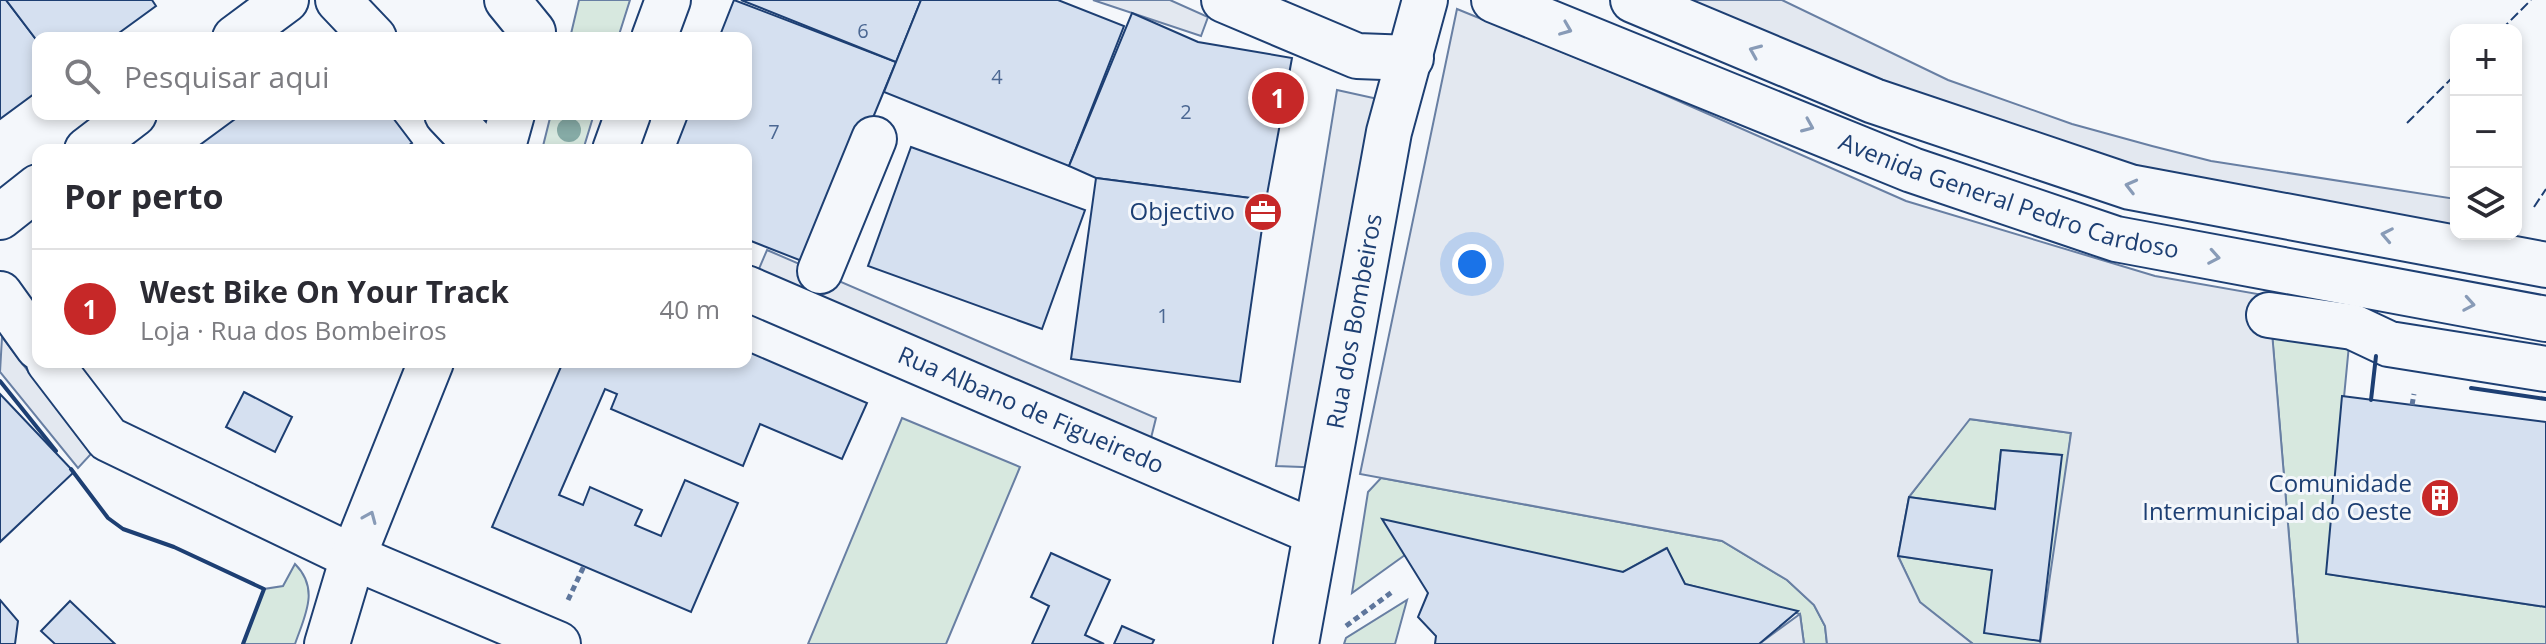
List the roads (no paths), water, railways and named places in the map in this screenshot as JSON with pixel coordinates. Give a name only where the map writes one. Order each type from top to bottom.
[{"type":"street","points":[[243,32],[286,0]]},
{"type":"street","points":[[338,0],[368,32]]},
{"type":"street","points":[[656,32],[668,0]]},
{"type":"street","points":[[1224,0],[1357,56],[1411,58]]},
{"type":"street","name":"Rua dos Bombeiros","points":[[1296,644],[1389,132],[1425,0]]},
{"type":"street","name":"Avenida General Pedro Cardoso","points":[[1494,0],[1912,170],[2116,239],[2546,319]]},
{"type":"street","name":"Avenida General Pedro Cardoso","points":[[1633,0],[1874,101],[2130,187],[2546,265]]},
{"type":"street","points":[[95,144],[126,120]]},
{"type":"street","points":[[453,120],[475,144]]},
{"type":"street","points":[[504,144],[510,120]]},
{"type":"street","points":[[617,144],[626,120]]},
{"type":"street","points":[[820,271],[874,139]]},
{"type":"street","points":[[0,217],[32,192]]},
{"type":"street","name":"Rua Albano de Figueiredo","points":[[752,291],[1314,532]]},
{"type":"street","points":[[0,294],[32,339]]},
{"type":"street","points":[[2269,315],[2353,327],[2389,344],[2546,369]]},
{"type":"street","points":[[54,368],[108,439],[353,557],[558,644]]},
{"type":"street","points":[[327,644],[353,557],[429,368]]},
{"type":"place","name":"West Bike On Your Track","points":[[1278,98]]},
{"type":"place","name":"Objectivo","points":[[1263,212]]},
{"type":"place","name":"Comunidade Intermunicipal do Oeste","points":[[2440,498]]}]
